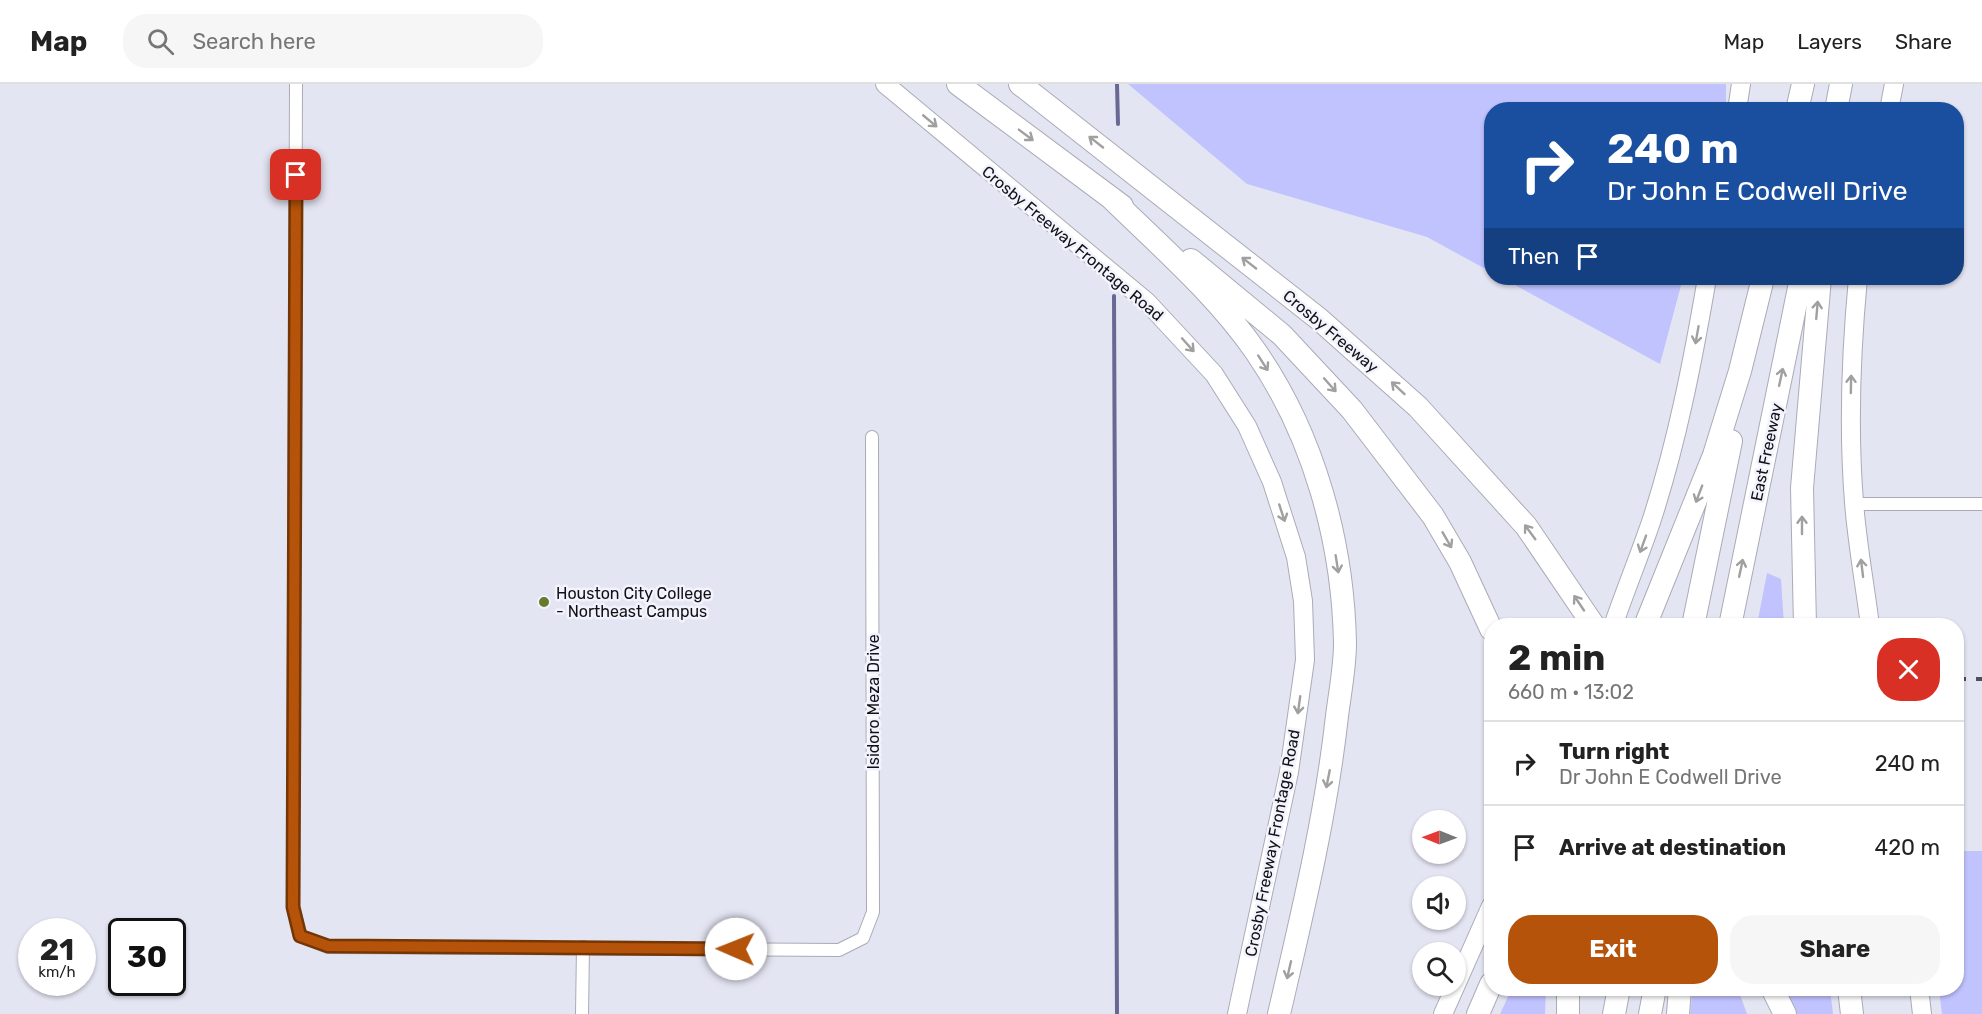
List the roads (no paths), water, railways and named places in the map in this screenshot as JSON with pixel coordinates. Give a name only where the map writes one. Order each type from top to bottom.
[{"type":"highway","name":"Crosby Freeway","points":[[958,84],[1110,197],[1260,316],[1304,356],[1396,464],[1433,516],[1460,562],[1486,618]]},
{"type":"highway","name":"Crosby Freeway","points":[[1020,84],[1363,355],[1418,407],[1495,489],[1564,580],[1589,618]]},
{"type":"highway","points":[[1799,102],[1803,84]]},
{"type":"highway","points":[[1110,197],[1192,277],[1255,351],[1282,393],[1304,441],[1320,486],[1334,540],[1343,602],[1345,646],[1333,754],[1306,894],[1279,1014]]},
{"type":"highway","points":[[1648,618],[1714,455],[1740,371],[1762,285]]},
{"type":"highway","points":[[1695,618],[1763,285]]},
{"type":"highway","name":"East Freeway","points":[[1732,618],[1801,285]]},
{"type":"highway","points":[[1805,618],[1802,488],[1819,285]]},
{"type":"highway","points":[[1479,1012],[1486,996]]},
{"type":"highway","points":[[1568,996],[1568,1014]]},
{"type":"highway","points":[[1614,1014],[1617,996]]},
{"type":"highway","points":[[1650,1014],[1653,996]]},
{"type":"highway","points":[[1678,1014],[1679,996]]},
{"type":"highway","points":[[1850,996],[1852,1014]]},
{"type":"main road","name":"Crosby Freeway Frontage Road","points":[[885,84],[1148,302],[1214,374],[1247,426],[1272,482],[1296,557],[1303,601],[1305,660],[1289,772],[1236,1014]]},
{"type":"main road","points":[[1738,102],[1741,84]]},
{"type":"main road","points":[[1891,102],[1894,84]]},
{"type":"main road","points":[[1616,618],[1651,522],[1667,465],[1694,357],[1706,285]]},
{"type":"main road","points":[[1857,285],[1852,340],[1850,431],[1854,504],[1869,618]]},
{"type":"main road","points":[[1443,1014],[1484,922]]},
{"type":"main road","points":[[1920,996],[1923,1014]]},
{"type":"street","points":[[296,84],[293,907],[300,936],[328,946],[583,947],[582,1014]]},
{"type":"street","name":"Isidoro Meza Drive","points":[[583,947],[839,950],[863,938],[873,912],[872,437]]},
{"type":"street","points":[[1854,504],[1982,504]]},
{"type":"waterway","points":[[1117,84],[1118,124]]},
{"type":"waterway","points":[[1114,296],[1117,1014]]},
{"type":"railway","points":[[1964,679],[1982,679]]},
{"type":"place","name":"Houston City College - Northeast Campus","points":[[544,602]]}]
